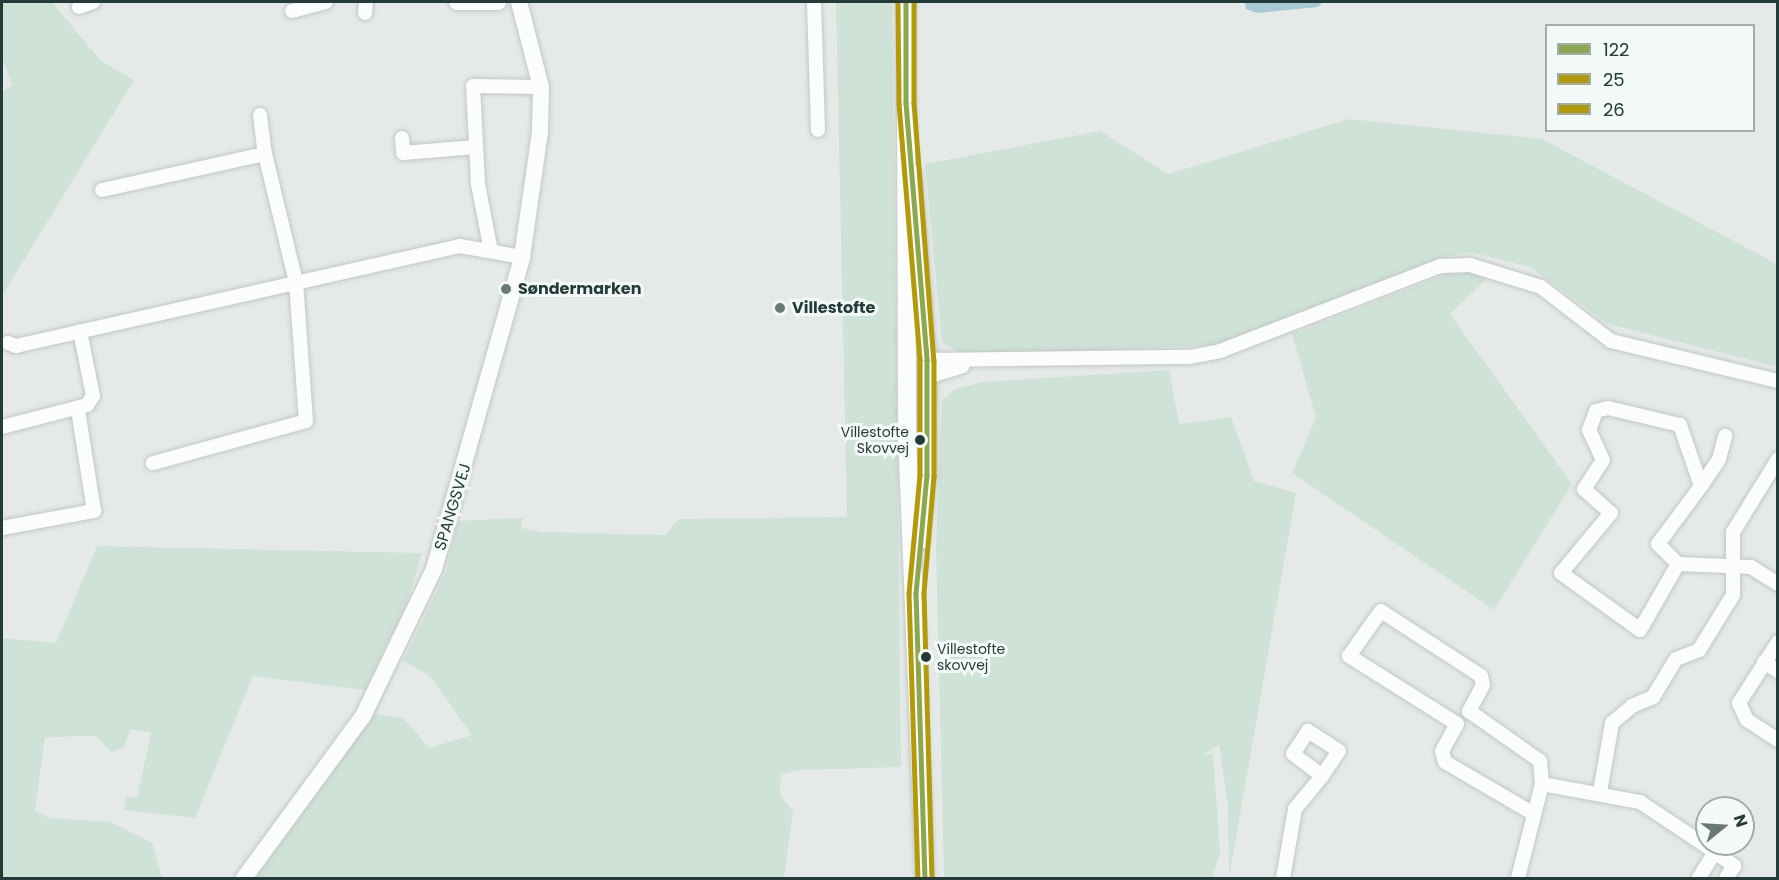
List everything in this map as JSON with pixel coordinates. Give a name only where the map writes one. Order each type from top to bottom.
[{"type":"main road","points":[[906,2],[904,265],[915,309],[917,367]]},
{"type":"main road","points":[[906,103],[917,367],[927,475],[916,593],[925,879]]},
{"type":"street","points":[[79,7],[93,2]]},
{"type":"street","points":[[292,11],[326,2]]},
{"type":"street","points":[[457,2],[498,2]]},
{"type":"street","name":"SPANGSVEJ","points":[[244,879],[363,716],[420,603],[504,336],[522,257],[540,132],[541,87],[519,2]]},
{"type":"street","points":[[814,2],[818,130]]},
{"type":"street","points":[[491,251],[476,147],[473,86],[541,87]]},
{"type":"street","points":[[153,463],[306,421],[296,282],[265,154],[260,115]]},
{"type":"street","points":[[402,138],[403,153],[476,147]]},
{"type":"street","points":[[102,190],[265,154]]},
{"type":"street","points":[[8,343],[16,346],[460,246],[522,257]]},
{"type":"street","points":[[917,367],[976,363],[1190,357],[1220,351],[1440,266],[1470,265],[1541,287],[1611,341],[1778,381]]},
{"type":"street","points":[[2,427],[78,410],[93,396],[80,332]]},
{"type":"street","points":[[1678,564],[1640,630],[1561,573],[1611,513],[1584,489],[1603,460],[1588,420],[1608,408],[1680,425],[1701,486]]},
{"type":"street","points":[[2,528],[94,512],[78,410]]},
{"type":"street","points":[[1725,436],[1719,459],[1658,544],[1678,564],[1751,567],[1778,584]]},
{"type":"street","points":[[1600,792],[1612,723],[1632,705],[1653,697],[1676,659],[1699,650],[1732,595],[1733,532],[1778,459]]},
{"type":"street","points":[[1518,879],[1542,784],[1540,761],[1469,711],[1483,686],[1481,676],[1381,611],[1349,656],[1457,724],[1442,751],[1445,762],[1534,814]]},
{"type":"street","points":[[1778,642],[1739,703],[1747,720],[1778,740]]},
{"type":"street","points":[[1764,662],[1778,671]]},
{"type":"street","points":[[1283,879],[1295,809],[1322,776]]},
{"type":"street","points":[[1542,784],[1600,792],[1640,802],[1695,839]]},
{"type":"street","points":[[1699,879],[1713,856]]},
{"type":"street","points":[[1720,856],[1734,866],[1726,879]]},
{"type":"green space","points":[[2,2],[52,2],[100,60],[134,80],[2,296],[2,92],[12,85],[2,59]]},
{"type":"green space","points":[[784,2],[892,2],[901,767],[798,770],[781,775],[780,795],[793,811],[784,878],[256,878],[373,714],[403,718],[429,748],[472,735],[430,676],[403,661],[446,572],[457,521],[522,518],[522,528],[542,532],[665,535],[679,519],[847,517],[836,3]]},
{"type":"green space","points":[[1349,119],[1542,139],[1777,264],[1777,367],[1608,324],[1530,267],[1470,252],[1439,259],[1219,345],[968,356],[942,343],[925,164],[1100,131],[1168,174]]},
{"type":"green space","points":[[1471,271],[1488,278],[1450,314],[1572,484],[1494,610],[1292,473],[1316,418],[1292,334],[1447,274]]},
{"type":"green space","points":[[1169,370],[1179,424],[1231,417],[1254,481],[1296,493],[1229,878],[1228,804],[1219,745],[1201,756],[1213,753],[1220,852],[1212,878],[944,878],[936,547],[942,400],[955,389],[982,382]]},
{"type":"green space","points":[[97,546],[422,553],[407,603],[365,690],[253,676],[195,818],[124,810],[126,796],[137,798],[151,733],[130,729],[124,748],[111,752],[96,736],[45,737],[35,811],[49,818],[111,822],[152,843],[162,878],[2,878],[2,638],[56,643]]},
{"type":"water","points":[[1245,2],[1323,2],[1318,7],[1257,13],[1246,9]]},
{"type":"transit line","name":"25","points":[[898,2],[899,104],[920,360],[920,475],[909,593],[918,878]]},
{"type":"transit line","name":"122","points":[[906,2],[906,103],[927,360],[927,475],[916,593],[925,878]]},
{"type":"transit line","name":"26","points":[[914,2],[914,103],[934,360],[934,476],[924,593],[932,878]]},
{"type":"place","name":"Søndermarken","points":[[506,289]]},
{"type":"place","name":"Villestofte","points":[[780,308]]},
{"type":"place","name":"Villestofte Skovvej","points":[[920,440]]},
{"type":"place","name":"Villestofte skovvej","points":[[926,657]]}]
